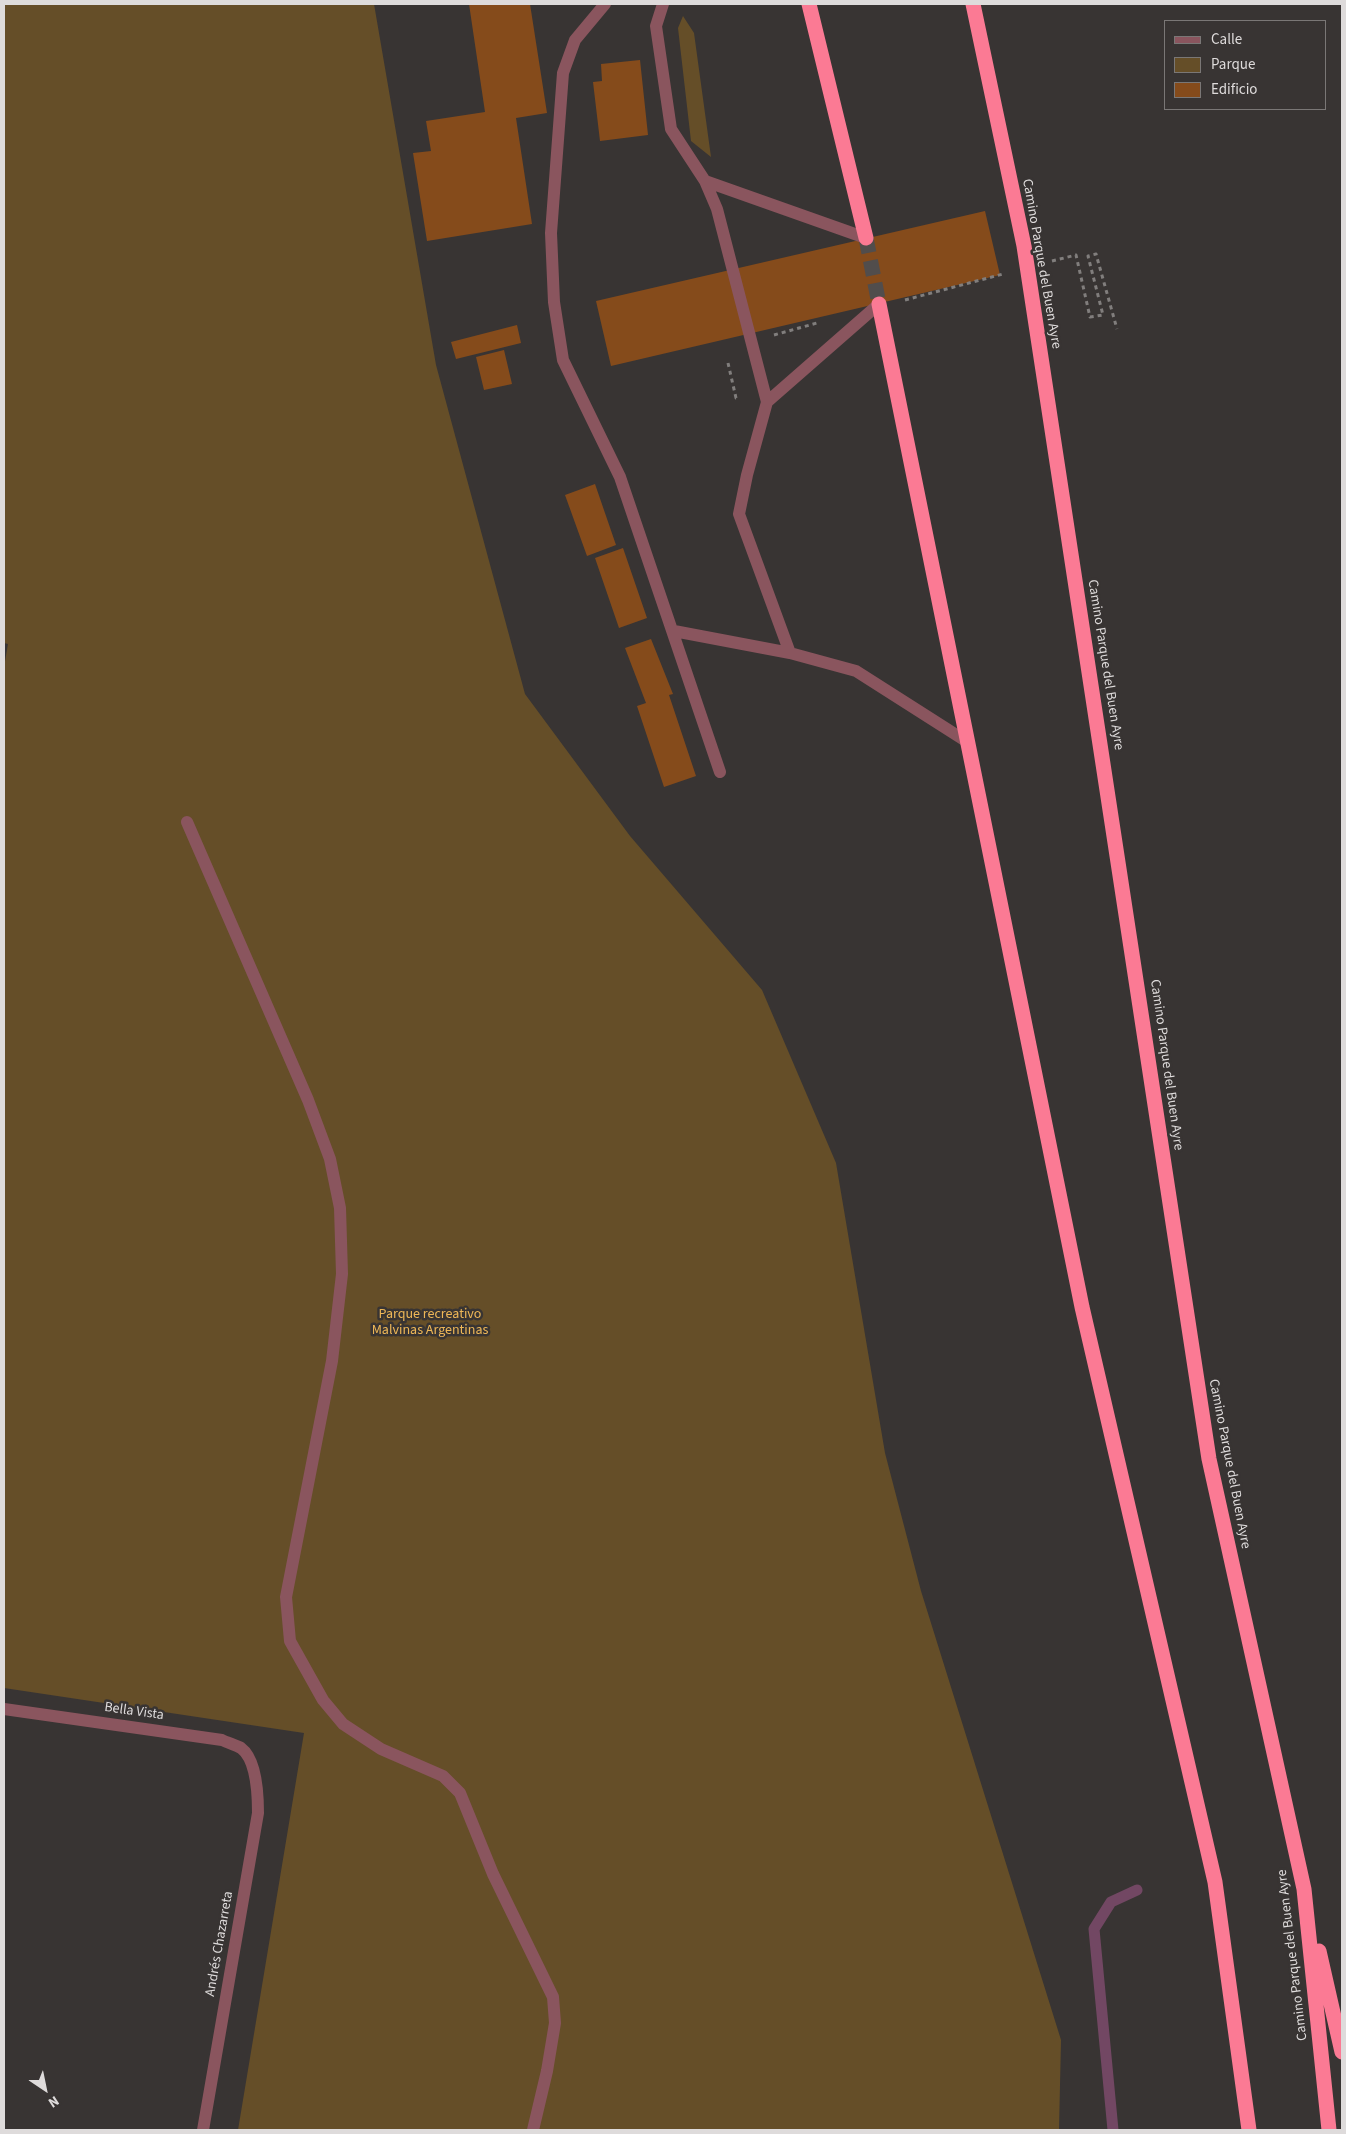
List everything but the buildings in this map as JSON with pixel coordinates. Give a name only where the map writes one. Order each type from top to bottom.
[{"type":"highway","points":[[809,4],[866,238]]},
{"type":"highway","name":"Camino Parque del Buen Ayre","points":[[973,4],[1024,246],[1209,1459],[1304,1889],[1329,2130]]},
{"type":"highway","points":[[879,304],[1082,1307],[1215,1882],[1249,2129]]},
{"type":"highway","points":[[1304,1889],[1342,2052]]},
{"type":"street","points":[[605,4],[575,40],[563,73],[552,233],[554,302],[564,360],[620,477],[674,631],[720,772]]},
{"type":"street","points":[[663,4],[656,26],[671,129],[705,181],[716,209],[767,402],[747,475],[739,514],[790,653]]},
{"type":"street","points":[[705,181],[866,238]]},
{"type":"street","points":[[767,402],[879,304]]},
{"type":"street","points":[[674,631],[790,653],[856,671],[969,742]]},
{"type":"street","points":[[187,822],[308,1100],[330,1159],[340,1208],[342,1274],[332,1361],[286,1597],[290,1641],[323,1700],[343,1724],[381,1749],[443,1776],[460,1793],[493,1874],[553,1997],[555,2023],[547,2071],[533,2130]]},
{"type":"street","name":"Bella Vista","points":[[4,1709],[222,1740],[242,1749],[250,1763]]},
{"type":"street","name":"Andrés Chazarreta","points":[[203,2130],[258,1813],[258,1786],[250,1763]]},
{"type":"path","points":[[1076,255],[1090,317],[1103,315],[1088,256],[1096,254],[1117,329]]},
{"type":"green space","name":"Parque recreativo Malvinas Argentinas","points":[[4,4],[374,4],[436,365],[525,694],[630,836],[762,990],[836,1163],[885,1453],[921,1591],[1061,2040],[1059,2130],[238,2130],[304,1733],[4,1688],[4,667],[8,644],[4,643]]},
{"type":"green space","points":[[683,16],[694,33],[711,157],[691,141],[678,28]]},
{"type":"waterway","points":[[1113,2130],[1094,1929],[1111,1902],[1137,1890]]},
{"type":"tunnel","points":[[866,238],[879,304]]}]
